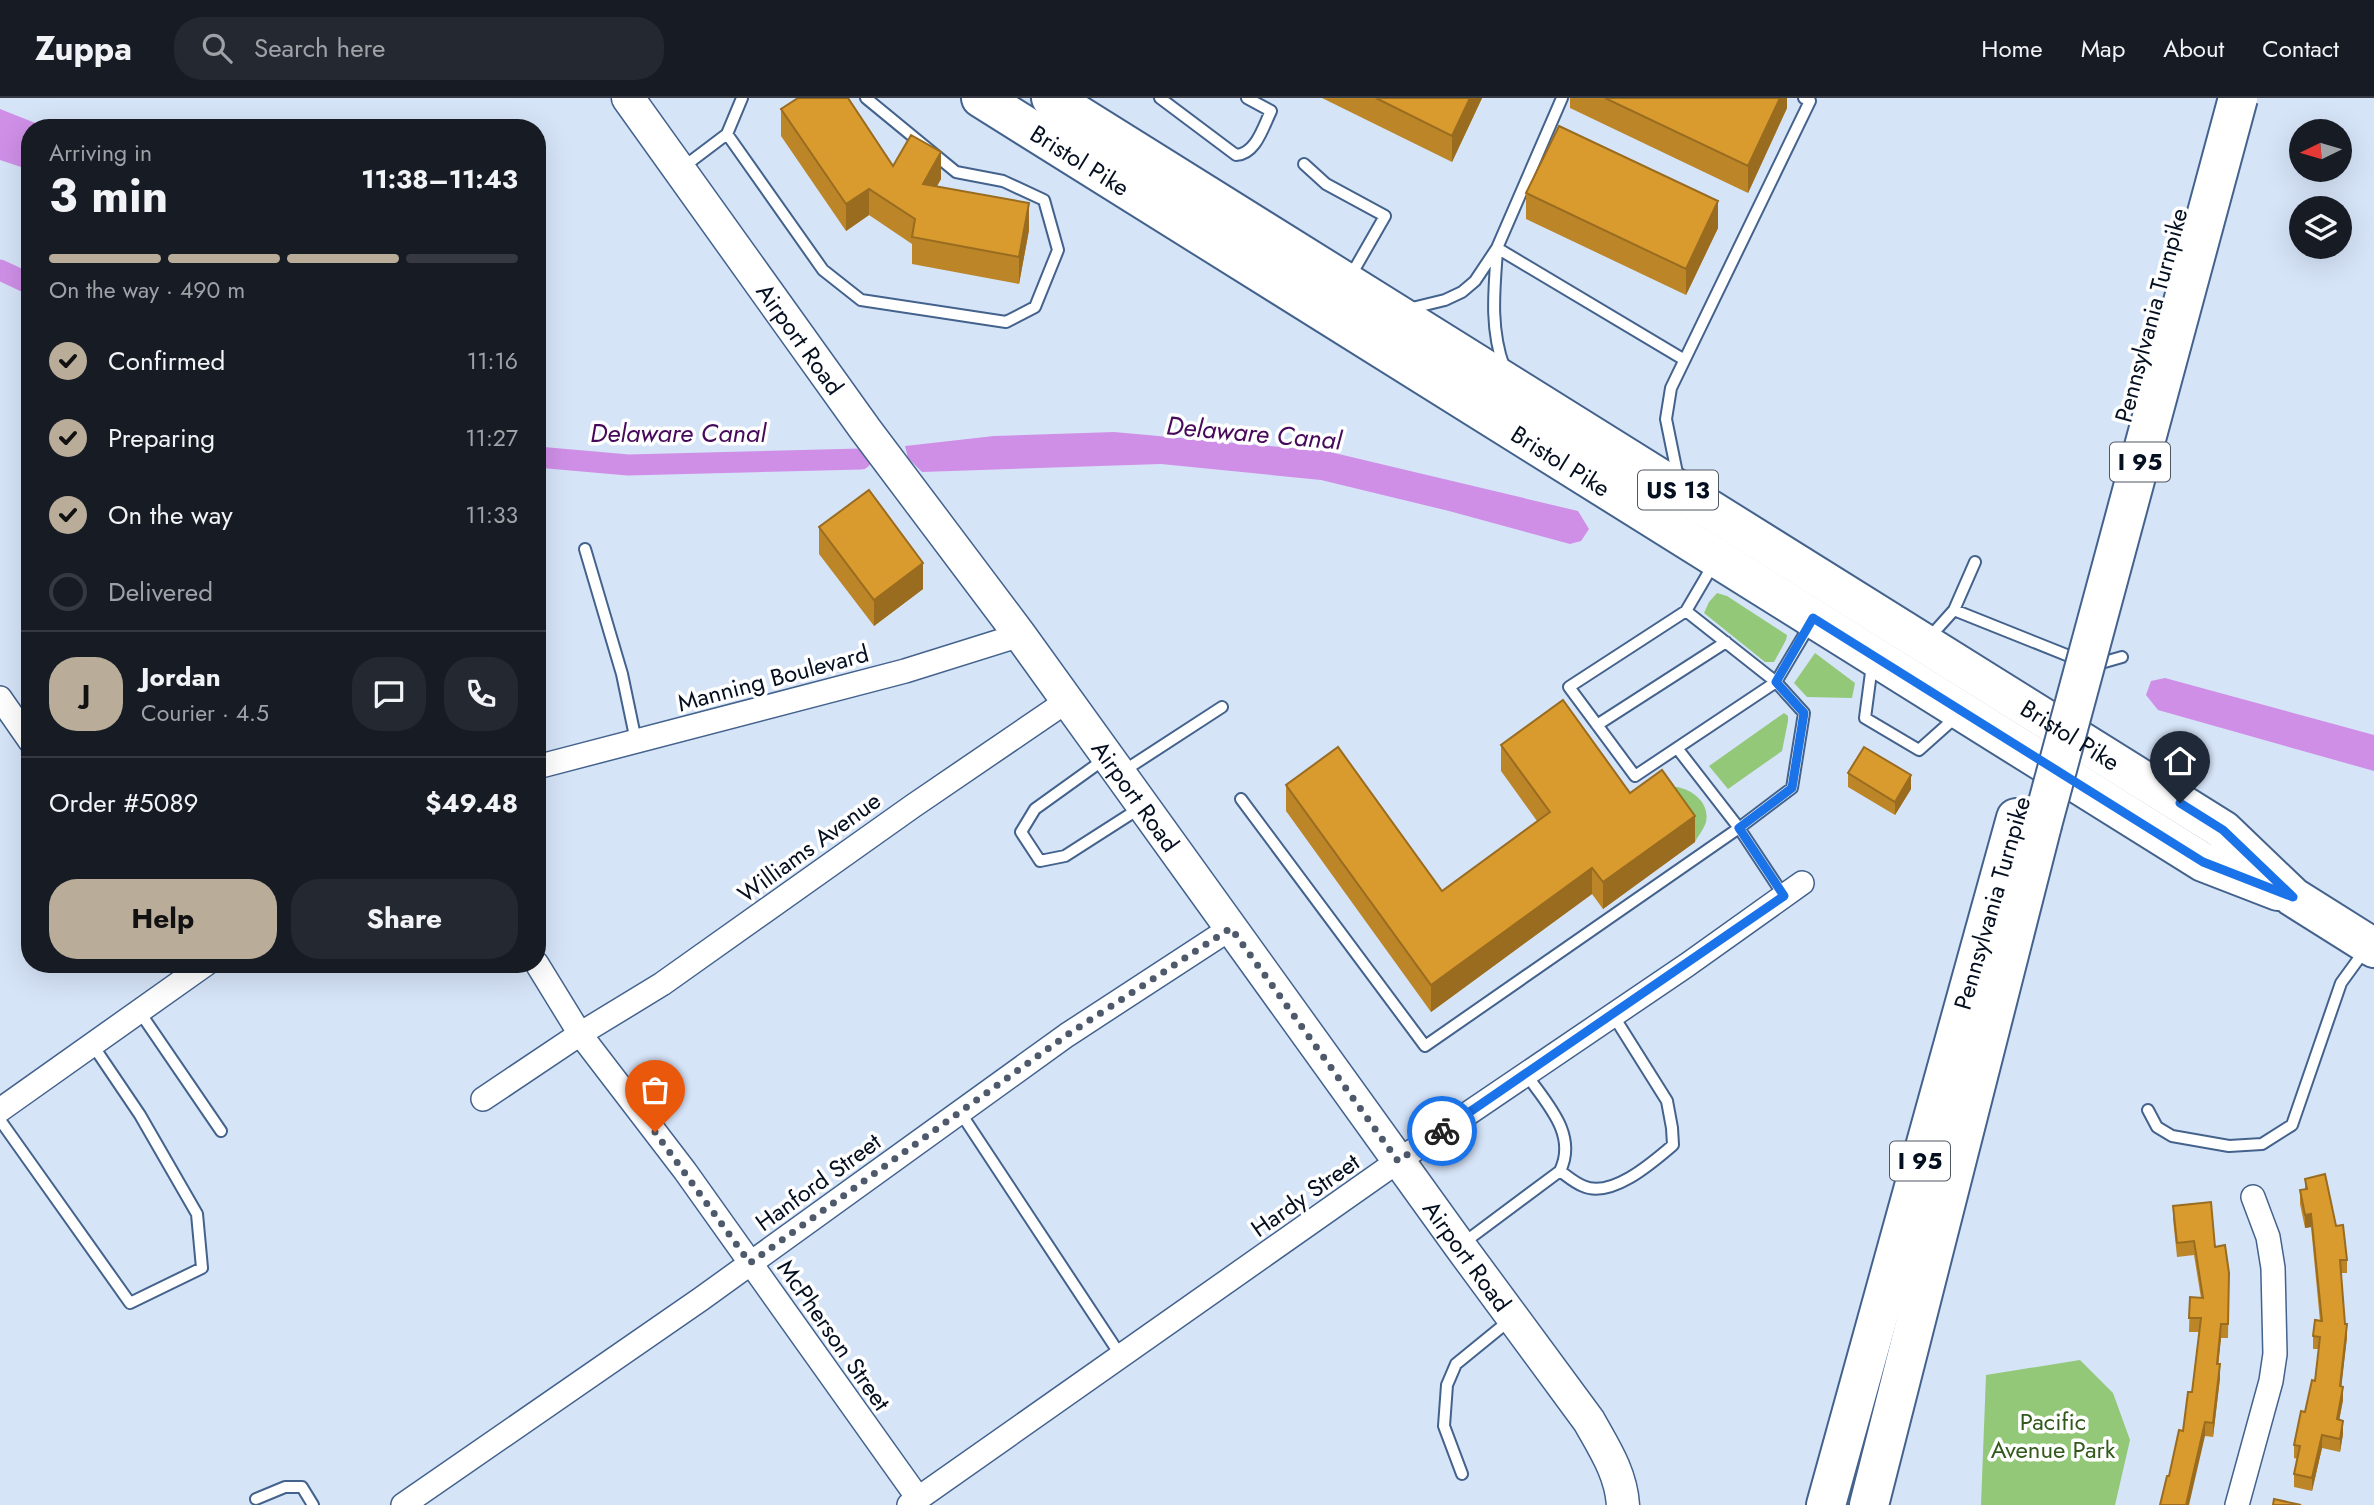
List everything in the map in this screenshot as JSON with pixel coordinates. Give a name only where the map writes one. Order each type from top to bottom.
[{"type":"highway","name":"Bristol Pike","points":[[981,98],[2203,862],[2293,897],[2371,946]]},
{"type":"highway","name":"Pennsylvania Turnpike","points":[[1869,1505],[2029,822],[2210,98]]},
{"type":"highway","name":"Pennsylvania Turnpike","points":[[1826,1505],[2029,822],[2238,98]]},
{"type":"highway","name":"Bristol Pike","points":[[1066,102],[1388,308],[2223,830],[2293,897]]},
{"type":"street","name":"Airport Road","points":[[628,98],[865,429],[1020,635],[1398,1161],[1589,1421],[1618,1477],[1623,1505]]},
{"type":"street","name":"Manning Boulevard","points":[[546,765],[905,671],[1020,635]]},
{"type":"street","points":[[0,698],[21,727]]},
{"type":"street","name":"Williams Avenue","points":[[483,1099],[580,1034],[662,984],[913,806],[1067,701]]},
{"type":"street","name":"Hardy Street","points":[[913,1502],[1398,1161],[1793,890]]},
{"type":"street","name":"Hanford Street","points":[[403,1505],[750,1263],[1067,1035],[1231,928]]},
{"type":"street","points":[[0,1110],[139,1011],[177,973]]},
{"type":"street","name":"McPherson Street","points":[[543,973],[580,1034],[685,1171],[913,1502]]},
{"type":"street","points":[[2237,1505],[2271,1381],[2275,1354],[2273,1268],[2268,1237],[2253,1197]]},
{"type":"lane","points":[[680,169],[727,134],[742,98]]},
{"type":"lane","points":[[727,134],[822,270],[861,300],[1006,322],[1035,307],[1058,250],[1044,200],[1003,181],[956,172],[866,98]]},
{"type":"lane","points":[[1160,98],[1236,155],[1252,148],[1271,111],[1247,98]]},
{"type":"lane","points":[[1388,308],[1428,306],[1462,292],[1475,281],[1497,248],[1562,98]]},
{"type":"lane","points":[[1681,491],[1666,419],[1671,388],[1810,101],[1804,98]]},
{"type":"lane","points":[[1304,164],[1326,184],[1385,216],[1347,282]]},
{"type":"lane","points":[[1497,248],[1684,359]]},
{"type":"lane","points":[[1497,248],[1494,327],[1510,384]]},
{"type":"lane","points":[[585,549],[622,674],[636,740]]},
{"type":"lane","points":[[1717,558],[1686,611],[1569,687],[1635,776],[1776,682],[1813,618]]},
{"type":"lane","points":[[1924,643],[1954,610],[1975,562]]},
{"type":"lane","points":[[1954,610],[2093,665],[2122,657]]},
{"type":"lane","points":[[1241,799],[1425,1046],[1739,828],[1792,788],[1804,713],[1776,682],[1686,611]]},
{"type":"lane","points":[[1597,724],[1726,642]]},
{"type":"lane","points":[[1874,655],[1865,718],[1919,750],[1963,711]]},
{"type":"lane","points":[[1143,806],[1065,856],[1040,861],[1021,832],[1035,809],[1222,707]]},
{"type":"lane","points":[[1677,748],[1739,828],[1793,890]]},
{"type":"lane","points":[[2148,1110],[2157,1127],[2172,1136],[2229,1146],[2262,1144],[2292,1125],[2342,983],[2371,946]]},
{"type":"lane","points":[[139,1011],[221,1131]]},
{"type":"lane","points":[[1560,1171],[1583,1186],[1597,1189],[1614,1186],[1658,1158],[1672,1145],[1667,1101],[1613,1015]]},
{"type":"lane","points":[[0,1120],[130,1303],[202,1268],[197,1214],[140,1115],[92,1044]]},
{"type":"lane","points":[[1460,1246],[1560,1171],[1564,1162],[1565,1137],[1560,1124],[1526,1074]]},
{"type":"lane","points":[[960,1112],[1121,1356]]},
{"type":"lane","points":[[1462,1474],[1444,1426],[1447,1385],[1456,1364],[1512,1318]]},
{"type":"lane","points":[[256,1499],[285,1487],[302,1487],[313,1505]]},
{"type":"green space","points":[[1717,593],[1727,596],[1787,635],[1774,662],[1765,662],[1704,613]]},
{"type":"green space","points":[[1815,653],[1855,683],[1852,698],[1807,697],[1794,683]]},
{"type":"green space","points":[[1784,713],[1788,716],[1788,721],[1782,751],[1728,789],[1709,766]]},
{"type":"green space","points":[[1677,787],[1699,798],[1707,815],[1704,827],[1695,842],[1669,788]]},
{"type":"green space","name":"Pacific Avenue Park","points":[[2080,1360],[2113,1393],[2130,1440],[2115,1505],[1981,1505],[1986,1375]]},
{"type":"shaded area","points":[[0,109],[25,119],[21,119],[21,167],[0,160]]},
{"type":"shaded area","points":[[1114,432],[1326,451],[1578,511],[1589,529],[1581,541],[1570,544],[1321,480],[1161,464],[922,472],[908,458],[905,446],[994,436]]},
{"type":"shaded area","points":[[2165,678],[2374,735],[2374,771],[2158,710],[2146,695],[2151,681]]},
{"type":"building","points":[[798,98],[848,98],[893,166],[911,135],[941,152],[923,184],[1029,203],[1019,257],[912,237],[915,219],[869,189],[846,204],[781,109]]},
{"type":"building","points":[[1376,98],[1470,98],[1452,136]]},
{"type":"building","points":[[1605,98],[1780,98],[1748,166]]},
{"type":"building","points":[[1559,126],[1718,201],[1686,269],[1526,193]]},
{"type":"building","points":[[869,490],[923,563],[874,600],[819,527]]},
{"type":"building","points":[[1563,700],[1630,793],[1662,770],[1695,816],[1603,882],[1592,868],[1431,985],[1286,785],[1338,747],[1442,891],[1550,812],[1501,745]]},
{"type":"building","points":[[1864,747],[1911,775],[1895,802],[1848,773]]},
{"type":"building","points":[[2325,1174],[2336,1226],[2343,1225],[2347,1260],[2340,1260],[2347,1324],[2340,1386],[2343,1387],[2337,1419],[2343,1421],[2340,1439],[2322,1435],[2312,1478],[2294,1474],[2300,1446],[2294,1445],[2301,1411],[2305,1412],[2312,1380],[2315,1381],[2320,1337],[2313,1336],[2315,1320],[2322,1321],[2311,1214],[2305,1215],[2300,1190],[2307,1189],[2305,1179]]},
{"type":"building","points":[[2211,1202],[2215,1247],[2225,1245],[2229,1273],[2228,1324],[2221,1324],[2217,1364],[2220,1364],[2213,1423],[2205,1422],[2186,1505],[2160,1505],[2179,1430],[2183,1431],[2188,1392],[2192,1392],[2201,1318],[2189,1318],[2190,1297],[2203,1298],[2194,1241],[2177,1243],[2173,1206]]},
{"type":"building","points":[[2274,1499],[2301,1505],[2273,1505]]},
{"type":"waterway","name":"Delaware Canal","points":[[0,270],[21,280]]},
{"type":"waterway","name":"Delaware Canal","points":[[546,458],[628,465],[861,459]]},
{"type":"way so far","points":[[655,1132],[750,1263],[1067,1035],[1231,928],[1398,1161],[1442,1131]]},
{"type":"route","points":[[1442,1131],[1784,896],[1739,828],[1792,788],[1804,713],[1776,682],[1813,618],[2203,862],[2293,897],[2223,830],[2180,803]]}]
